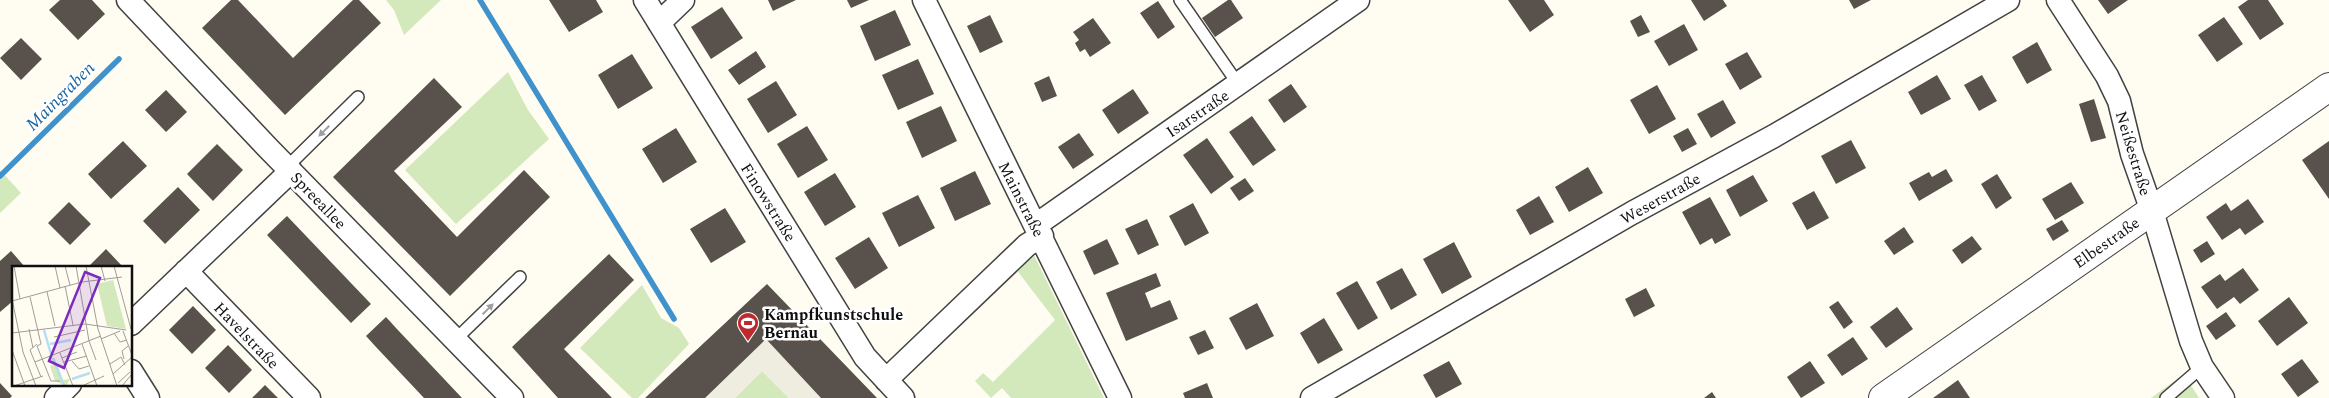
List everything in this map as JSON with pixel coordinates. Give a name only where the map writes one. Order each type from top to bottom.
[{"type":"street","name":"Spreeallee","points":[[128,0],[512,398]]},
{"type":"street","name":"Finowstraße","points":[[645,0],[865,356],[903,398]]},
{"type":"street","points":[[659,23],[684,0]]},
{"type":"street","name":"Mainstraße","points":[[924,0],[1120,398]]},
{"type":"street","name":"Isarstraße","points":[[886,380],[1026,246],[1039,231],[1238,84],[1358,0]]},
{"type":"street","name":"Weserstraße","points":[[1312,398],[1632,213],[1782,131],[2008,0]]},
{"type":"street","name":"Neißestraße","points":[[2058,0],[2107,76],[2119,101],[2132,154],[2152,210],[2191,341],[2202,367],[2223,398]]},
{"type":"street","name":"Elbestraße","points":[[1883,398],[2329,87]]},
{"type":"street","points":[[132,323],[289,169]]},
{"type":"street","name":"Havelstraße","points":[[186,272],[309,398]]},
{"type":"street","points":[[132,373],[148,398]]},
{"type":"street","points":[[56,398],[68,386]]},
{"type":"lane","points":[[1180,0],[1238,84]]},
{"type":"lane","points":[[289,169],[358,97]]},
{"type":"lane","points":[[455,340],[520,277]]},
{"type":"lane","points":[[2166,398],[2202,367]]},
{"type":"green space","points":[[386,0],[441,0],[404,35],[394,10]]},
{"type":"green space","points":[[508,72],[528,110],[549,139],[456,224],[405,170]]},
{"type":"green space","points":[[0,170],[21,193],[0,213]]},
{"type":"green space","points":[[1032,251],[1104,398],[1011,398],[1002,388],[991,398],[975,381],[983,373],[993,382],[1055,320],[1015,268]]},
{"type":"green space","points":[[642,285],[661,318],[679,328],[689,344],[638,398],[632,398],[580,348]]},
{"type":"green space","points":[[762,371],[789,398],[735,398]]},
{"type":"green space","points":[[2184,374],[2199,398],[2151,398]]},
{"type":"shaded area","points":[[766,339],[821,398],[789,398],[762,371],[735,398],[705,398]]},
{"type":"building","points":[[60,0],[92,0],[105,14],[78,40],[49,10]]},
{"type":"building","points":[[231,0],[238,0],[293,58],[353,0],[359,0],[381,23],[285,115],[202,28]]},
{"type":"building","points":[[549,0],[596,0],[603,12],[569,32]]},
{"type":"building","points":[[768,0],[796,0],[773,11]]},
{"type":"building","points":[[847,0],[869,0],[851,8]]},
{"type":"building","points":[[1228,0],[1231,0],[1243,18],[1215,37],[1202,18]]},
{"type":"building","points":[[1508,0],[1544,0],[1554,15],[1530,32]]},
{"type":"building","points":[[1691,0],[1723,0],[1727,6],[1704,21]]},
{"type":"building","points":[[1849,0],[1871,0],[1854,9]]},
{"type":"building","points":[[2098,0],[2128,0],[2108,14]]},
{"type":"building","points":[[2248,0],[2268,0],[2284,24],[2260,40],[2238,7]]},
{"type":"building","points":[[1158,1],[1175,27],[1158,39],[1140,13]]},
{"type":"building","points":[[722,7],[743,38],[711,59],[691,27]]},
{"type":"building","points":[[895,10],[911,45],[875,61],[860,26]]},
{"type":"building","points":[[990,15],[1003,42],[980,53],[967,26]]},
{"type":"building","points":[[1641,15],[1650,32],[1638,37],[1630,21]]},
{"type":"building","points":[[2224,17],[2243,44],[2217,62],[2198,35]]},
{"type":"building","points":[[1093,18],[1111,43],[1090,57],[1085,49],[1080,52],[1075,43],[1079,40],[1073,32]]},
{"type":"building","points":[[1684,24],[1698,50],[1669,66],[1654,41]]},
{"type":"building","points":[[21,38],[42,59],[21,80],[0,58]]},
{"type":"building","points":[[2037,42],[2052,70],[2027,84],[2012,57]]},
{"type":"building","points":[[756,51],[766,67],[739,85],[728,70]]},
{"type":"building","points":[[1747,52],[1762,77],[1740,90],[1725,64]]},
{"type":"building","points":[[632,54],[653,88],[618,109],[598,75]]},
{"type":"building","points":[[918,59],[934,94],[898,110],[882,75]]},
{"type":"building","points":[[1937,75],[1951,99],[1921,115],[1908,92]]},
{"type":"building","points":[[1982,75],[1997,101],[1979,111],[1964,85]]},
{"type":"building","points":[[1049,76],[1057,96],[1042,102],[1034,83]]},
{"type":"building","points":[[434,78],[462,107],[394,171],[457,237],[524,170],[550,197],[450,296],[333,177]]},
{"type":"building","points":[[776,81],[797,115],[768,133],[747,99]]},
{"type":"building","points":[[1291,84],[1307,107],[1284,123],[1268,100]]},
{"type":"building","points":[[1657,85],[1676,119],[1649,134],[1630,100]]},
{"type":"building","points":[[1133,89],[1149,113],[1118,134],[1102,110]]},
{"type":"building","points":[[166,90],[187,112],[166,132],[145,110]]},
{"type":"building","points":[[2094,99],[2106,138],[2091,142],[2079,104]]},
{"type":"building","points":[[1723,100],[1736,123],[1711,138],[1697,114]]},
{"type":"building","points":[[941,106],[957,141],[922,158],[906,122]]},
{"type":"building","points":[[1252,116],[1276,150],[1253,166],[1229,132]]},
{"type":"building","points":[[807,126],[828,160],[798,178],[777,144]]},
{"type":"building","points":[[676,128],[697,162],[663,183],[642,149]]},
{"type":"building","points":[[1688,128],[1697,144],[1682,152],[1673,136]]},
{"type":"building","points":[[1079,133],[1094,155],[1073,169],[1058,147]]},
{"type":"building","points":[[1207,138],[1234,177],[1211,194],[1183,155]]},
{"type":"building","points":[[1851,140],[1866,168],[1836,184],[1821,156]]},
{"type":"building","points":[[123,141],[147,166],[111,199],[88,174]]},
{"type":"building","points":[[2329,141],[2329,199],[2302,160]]},
{"type":"building","points":[[217,144],[243,170],[213,201],[187,174]]},
{"type":"building","points":[[1588,167],[1603,193],[1569,212],[1555,187]]},
{"type":"building","points":[[1946,169],[1953,181],[1919,201],[1909,183],[1929,172],[1932,177]]},
{"type":"building","points":[[975,171],[991,204],[955,221],[940,188]]},
{"type":"building","points":[[835,173],[856,207],[825,226],[804,192]]},
{"type":"building","points":[[1997,174],[2012,198],[1996,209],[1981,184]]},
{"type":"building","points":[[1753,175],[1768,201],[1740,217],[1726,190]]},
{"type":"building","points":[[1245,178],[1254,191],[1239,201],[1230,188]]},
{"type":"building","points":[[2071,182],[2084,203],[2055,220],[2042,199]]},
{"type":"building","points":[[178,187],[200,210],[165,244],[143,221]]},
{"type":"building","points":[[1814,191],[1829,218],[1807,230],[1792,203]]},
{"type":"building","points":[[918,195],[935,228],[899,247],[882,213]]},
{"type":"building","points":[[1539,196],[1554,222],[1530,235],[1516,210]]},
{"type":"building","points":[[1710,197],[1731,235],[1715,244],[1712,238],[1700,245],[1682,212]]},
{"type":"building","points":[[2248,199],[2264,222],[2245,235],[2240,228],[2222,240],[2206,217],[2226,203],[2231,211]]},
{"type":"building","points":[[69,202],[91,224],[70,245],[48,223]]},
{"type":"building","points":[[1193,203],[1209,233],[1185,246],[1169,216]]},
{"type":"building","points":[[725,208],[746,242],[711,263],[690,229]]},
{"type":"building","points":[[287,216],[371,304],[351,323],[267,235]]},
{"type":"building","points":[[1147,219],[1159,245],[1138,255],[1125,229]]},
{"type":"building","points":[[2062,220],[2069,231],[2053,241],[2046,229]]},
{"type":"building","points":[[1904,227],[1914,242],[1894,255],[1884,241]]},
{"type":"building","points":[[1972,236],[1982,249],[1962,264],[1952,250]]},
{"type":"building","points":[[869,237],[888,268],[855,289],[835,258]]},
{"type":"building","points":[[1107,239],[1119,264],[1094,275],[1083,251]]},
{"type":"building","points":[[2207,241],[2215,254],[2201,263],[2193,250]]},
{"type":"building","points":[[1454,242],[1472,277],[1442,294],[1423,259]]},
{"type":"building","points":[[106,249],[122,266],[89,266]]},
{"type":"building","points":[[11,251],[24,266],[12,266],[12,302],[0,312],[0,261]]},
{"type":"building","points":[[609,254],[634,280],[564,349],[612,398],[558,398],[512,347]]},
{"type":"building","points":[[1402,268],[1417,295],[1391,310],[1376,282]]},
{"type":"building","points":[[2243,268],[2259,290],[2240,304],[2234,297],[2217,309],[2201,287],[2220,274],[2225,281]]},
{"type":"building","points":[[1156,273],[1161,286],[1145,293],[1151,308],[1170,300],[1178,319],[1126,341],[1106,293]]},
{"type":"building","points":[[1357,281],[1378,318],[1358,330],[1336,293]]},
{"type":"building","points":[[767,284],[877,398],[821,398],[766,339],[705,398],[645,398]]},
{"type":"building","points":[[1646,288],[1655,306],[1634,317],[1625,299]]},
{"type":"building","points":[[2289,297],[2308,323],[2277,346],[2258,321]]},
{"type":"building","points":[[1838,301],[1853,322],[1844,329],[1829,307]]},
{"type":"building","points":[[1257,303],[1274,336],[1246,350],[1229,318]]},
{"type":"building","points":[[193,306],[216,330],[192,354],[169,330]]},
{"type":"building","points":[[1897,307],[1913,329],[1886,348],[1870,327]]},
{"type":"building","points":[[2226,312],[2236,326],[2216,340],[2206,326]]},
{"type":"building","points":[[386,317],[462,398],[424,398],[376,347],[366,336]]},
{"type":"building","points":[[1324,318],[1343,350],[1318,364],[1300,333]]},
{"type":"building","points":[[1205,330],[1214,348],[1198,355],[1189,337]]},
{"type":"building","points":[[1853,337],[1868,359],[1842,376],[1827,355]]},
{"type":"building","points":[[228,345],[252,370],[229,393],[205,368]]},
{"type":"building","points":[[2302,359],[2319,382],[2298,397],[2281,374]]},
{"type":"building","points":[[1449,361],[1462,384],[1436,398],[1423,375]]},
{"type":"building","points":[[1810,361],[1825,383],[1801,398],[1787,377]]},
{"type":"building","points":[[1958,380],[1970,398],[1933,398]]},
{"type":"building","points":[[0,383],[12,396],[10,398],[0,398]]},
{"type":"building","points":[[1207,383],[1213,398],[1185,398],[1183,393]]},
{"type":"building","points":[[265,385],[278,398],[252,398]]},
{"type":"building","points":[[1712,392],[1716,398],[1704,398]]},
{"type":"waterway","points":[[480,0],[674,319]]},
{"type":"waterway","name":"Maingraben","points":[[0,176],[119,59]]},
{"type":"place","name":"Kampfkunstschule Bernau","points":[[748,342]]}]
